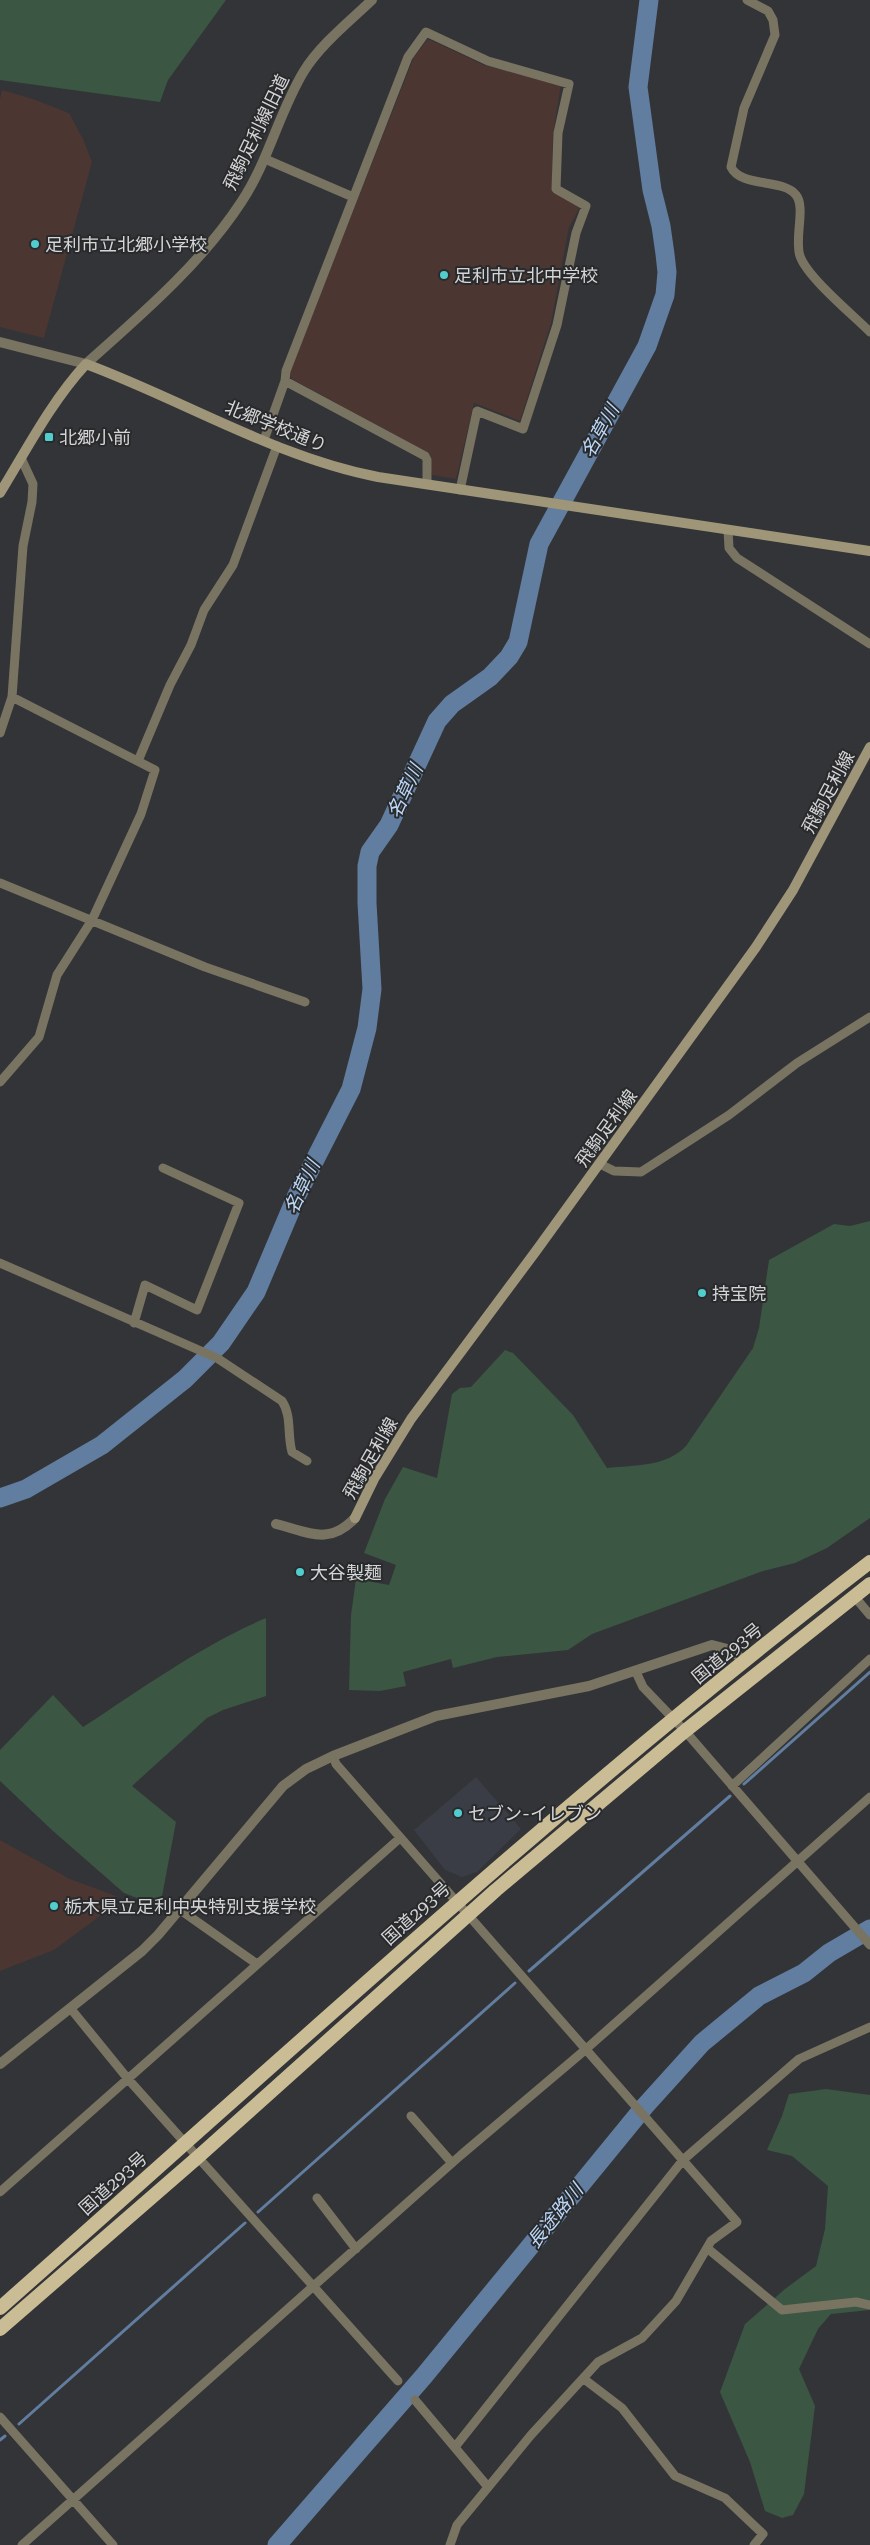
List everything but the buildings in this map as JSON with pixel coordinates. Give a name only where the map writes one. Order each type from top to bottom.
[{"type":"highway","name":"国道293号","points":[[0,2308],[456,1902],[674,1719],[870,1562]]},
{"type":"highway","name":"国道293号","points":[[0,2329],[198,2157],[468,1914],[685,1731],[870,1584]]},
{"type":"main road","name":"北郷学校通り","points":[[86,364],[277,446],[340,469],[460,490],[728,530]]},
{"type":"main road","points":[[0,493],[67,387],[86,364]]},
{"type":"main road","points":[[728,530],[870,551]]},
{"type":"main road","name":"飛駒足利線","points":[[355,1518],[374,1479],[411,1419],[729,986],[793,890],[870,748]]},
{"type":"street","name":"飛駒足利線旧道","points":[[86,364],[197,260],[239,206],[265,159],[305,70],[334,37],[372,0]]},
{"type":"street","points":[[747,0],[768,11],[773,20],[775,35],[744,108],[731,167],[740,176],[796,194],[800,202],[797,244],[804,266],[870,332]]},
{"type":"street","points":[[264,440],[285,381],[286,371],[408,57],[426,32],[488,61],[569,84],[558,133],[556,189],[586,206],[576,233],[557,325],[523,429],[477,411],[460,490]]},
{"type":"street","points":[[265,159],[353,198]]},
{"type":"street","name":"北郷学校通り","points":[[0,342],[86,364]]},
{"type":"street","points":[[285,381],[424,456],[427,460],[427,484]]},
{"type":"street","points":[[138,761],[170,686],[191,645],[204,610],[232,565],[277,446]]},
{"type":"street","points":[[0,732],[12,697],[23,546],[32,502],[33,484],[21,458]]},
{"type":"street","points":[[728,530],[729,548],[737,558],[870,644]]},
{"type":"street","points":[[0,1082],[39,1037],[57,975],[92,920],[141,814],[155,770],[12,697]]},
{"type":"street","points":[[0,883],[205,967],[305,1002]]},
{"type":"street","points":[[600,1164],[614,1171],[641,1172],[729,1115],[797,1063],[870,1017]]},
{"type":"street","points":[[134,1323],[145,1285],[197,1310],[239,1203],[163,1168]]},
{"type":"street","points":[[0,1263],[217,1358],[282,1401],[288,1410],[289,1440],[292,1452],[307,1461]]},
{"type":"street","points":[[276,1524],[315,1534],[330,1535],[344,1530],[355,1518]]},
{"type":"street","points":[[854,1596],[870,1615]]},
{"type":"street","points":[[0,2064],[142,1951],[283,1786],[306,1769],[333,1756],[436,1716],[589,1686],[636,1672],[712,1645],[731,1650],[745,1662]]},
{"type":"street","points":[[732,1786],[870,1660]]},
{"type":"street","points":[[636,1672],[643,1687],[685,1731],[869,1944]]},
{"type":"street","points":[[333,1756],[336,1764],[400,1838],[737,2222],[711,2241],[676,2301],[642,2338],[598,2362],[531,2435],[457,2525],[450,2545]]},
{"type":"street","points":[[22,2545],[452,2163],[585,2050],[870,1797]]},
{"type":"street","points":[[0,2192],[400,1838]]},
{"type":"street","points":[[179,1909],[255,1960],[257,1964]]},
{"type":"street","points":[[71,2009],[128,2079],[398,2381]]},
{"type":"street","points":[[454,2448],[683,2160],[799,2059],[870,2027]]},
{"type":"street","points":[[411,2116],[452,2163]]},
{"type":"street","points":[[317,2198],[356,2249]]},
{"type":"street","points":[[707,2248],[782,2310],[856,2302],[870,2305]]},
{"type":"street","points":[[584,2379],[622,2408],[675,2476],[725,2498],[763,2534],[754,2545]]},
{"type":"street","points":[[414,2400],[488,2487]]},
{"type":"street","points":[[0,2417],[113,2545]]},
{"type":"shaded area","name":"足利市立北中学校","points":[[428,39],[484,65],[561,84],[553,134],[552,192],[580,207],[569,227],[551,323],[520,421],[474,403],[456,479],[432,475],[428,453],[292,379],[289,373],[414,57]]},
{"type":"shaded area","name":"足利市立北郷小学校","points":[[2,90],[33,99],[69,113],[83,139],[92,162],[44,338],[0,327],[0,99]]},
{"type":"shaded area","points":[[476,1777],[521,1829],[477,1872],[462,1877],[445,1870],[414,1830]]},
{"type":"shaded area","name":"栃木県立足利中央特別支援学校","points":[[0,1840],[70,1879],[116,1896],[100,1916],[54,1950],[0,1971]]},
{"type":"green space","points":[[0,0],[226,0],[168,80],[160,102],[0,80]]},
{"type":"green space","points":[[870,1221],[870,1518],[827,1548],[795,1563],[763,1571],[592,1634],[568,1650],[497,1657],[453,1668],[451,1659],[403,1672],[406,1686],[380,1691],[349,1690],[351,1615],[356,1579],[389,1585],[396,1565],[364,1553],[385,1499],[403,1467],[437,1478],[452,1394],[460,1388],[471,1387],[505,1350],[513,1353],[573,1415],[607,1468],[650,1464],[669,1458],[686,1446],[753,1348],[759,1328],[769,1260],[834,1224],[850,1226]]},
{"type":"green space","points":[[266,1618],[266,1696],[223,1710],[207,1718],[132,1786],[176,1822],[160,1907],[124,1893],[53,1831],[0,1781],[0,1750],[53,1695],[83,1727],[218,1641]]},
{"type":"green space","points":[[826,2089],[870,2095],[870,2310],[831,2314],[818,2329],[799,2369],[815,2406],[804,2494],[793,2515],[782,2518],[765,2511],[750,2462],[720,2392],[745,2324],[785,2289],[816,2266],[825,2229],[828,2186],[792,2156],[767,2150],[782,2116],[789,2094]]},
{"type":"waterway","name":"名草川","points":[[0,1498],[26,1489],[102,1445],[185,1379],[221,1343],[256,1292],[297,1195],[351,1089],[367,1028],[372,989],[367,903],[367,866],[370,852],[389,825],[437,721],[452,704],[490,677],[509,657],[518,642],[539,544],[647,346],[665,295],[667,272],[665,254],[661,226],[652,190],[638,87],[649,0]]},
{"type":"waterway","points":[[744,1784],[870,1672]]},
{"type":"waterway","points":[[529,1971],[730,1796]]},
{"type":"waterway","name":"長途路川","points":[[277,2545],[424,2376],[645,2106],[702,2043],[759,1996],[804,1973],[829,1953],[870,1929]]},
{"type":"waterway","points":[[258,2212],[515,1983]]},
{"type":"waterway","points":[[19,2424],[245,2223]]},
{"type":"waterway","points":[[0,2440],[5,2436]]},
{"type":"place","name":"足利市立北郷小学校","points":[[35,244]]},
{"type":"place","name":"足利市立北中学校","points":[[444,275]]},
{"type":"place","name":"北郷小前","points":[[49,437]]},
{"type":"place","name":"持宝院","points":[[702,1293]]},
{"type":"place","name":"大谷製麺","points":[[300,1572]]},
{"type":"place","name":"セブン-イレブン","points":[[458,1813]]},
{"type":"place","name":"栃木県立足利中央特別支援学校","points":[[54,1906]]}]
